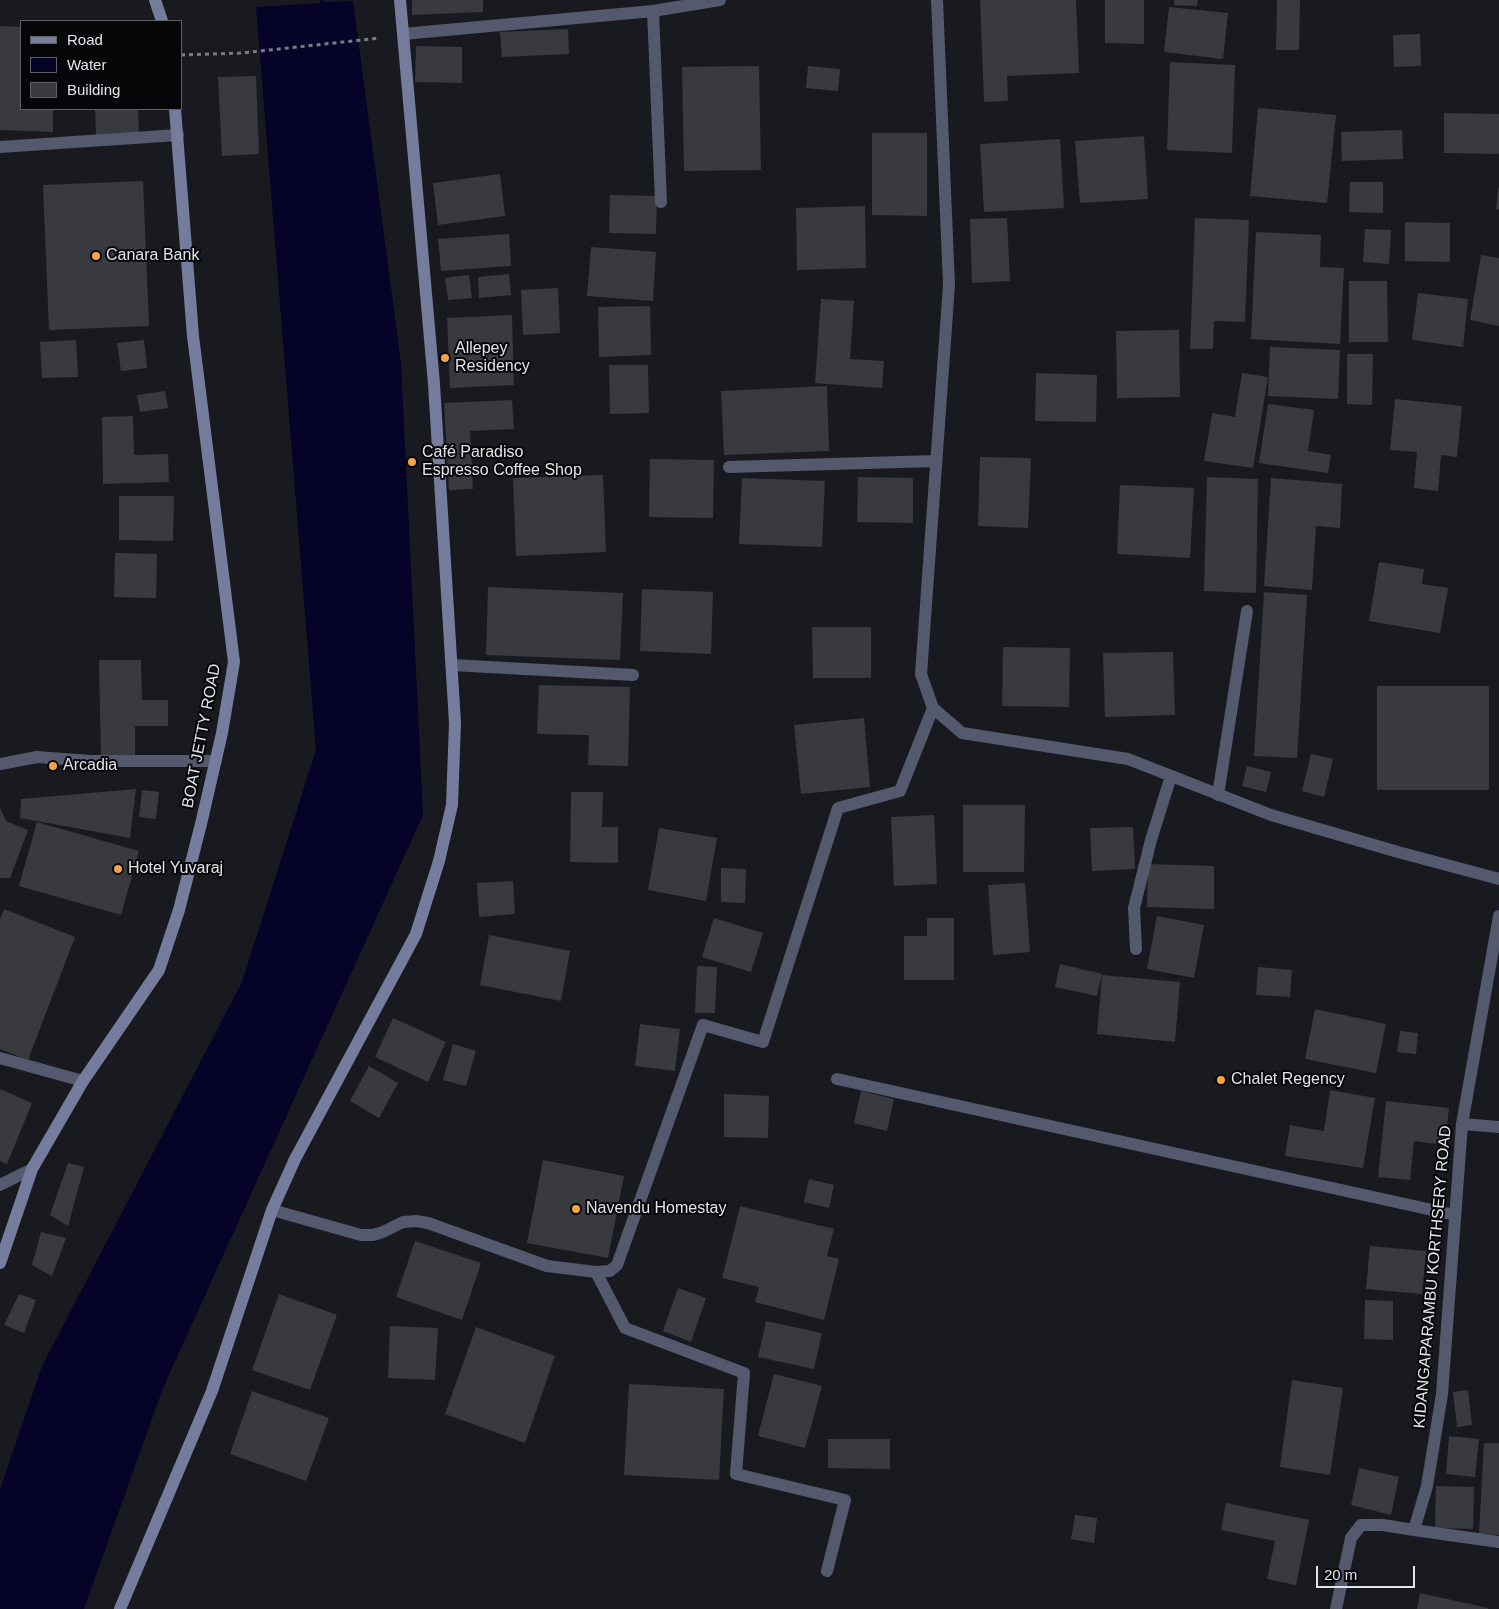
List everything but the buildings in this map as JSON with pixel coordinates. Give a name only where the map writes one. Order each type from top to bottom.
[{"type":"main road","points":[[155,0],[162,20]]},
{"type":"main road","points":[[120,1609],[212,1390],[272,1210],[295,1159],[416,934],[439,861],[452,805],[455,723],[452,665],[433,374],[400,0]]},
{"type":"main road","name":"BOAT JETTY ROAD","points":[[0,1263],[32,1169],[83,1081],[160,970],[179,910],[216,761],[234,662],[193,336],[175,110]]},
{"type":"street","points":[[403,34],[653,11],[720,0]]},
{"type":"street","points":[[937,0],[949,285],[921,674],[933,708],[962,733],[1128,760],[1271,816],[1499,879]]},
{"type":"street","points":[[653,11],[661,202]]},
{"type":"street","points":[[0,147],[178,136]]},
{"type":"street","points":[[729,467],[936,462]]},
{"type":"street","points":[[1218,795],[1247,611]]},
{"type":"street","points":[[452,665],[632,675]]},
{"type":"street","points":[[272,1210],[361,1235],[373,1235],[384,1232],[403,1222],[416,1221],[428,1223],[547,1266],[596,1272],[610,1271],[617,1265],[703,1025],[763,1042],[838,808],[900,791],[933,708]]},
{"type":"street","points":[[0,764],[37,757],[91,761],[216,761]]},
{"type":"street","points":[[1136,949],[1134,908],[1151,840],[1171,776]]},
{"type":"street","name":"KIDANGAPARAMBU KORTHSERY ROAD","points":[[1414,1530],[1427,1486],[1442,1394],[1462,1124],[1499,916]]},
{"type":"street","points":[[0,1058],[83,1081]]},
{"type":"street","points":[[837,1079],[1455,1216]]},
{"type":"street","points":[[1462,1124],[1499,1127]]},
{"type":"street","points":[[0,1185],[32,1169]]},
{"type":"street","points":[[596,1272],[625,1328],[744,1373],[736,1474],[844,1500],[827,1571]]},
{"type":"street","points":[[1336,1609],[1351,1538],[1361,1525],[1383,1525],[1499,1542]]},
{"type":"path","points":[[182,55],[242,52],[368,40]]},
{"type":"water","points":[[320,0],[324,0],[324,2],[353,1],[401,363],[423,815],[163,1388],[84,1609],[0,1609],[0,1490],[42,1366],[242,982],[316,750],[256,7],[320,3]]},
{"type":"place","name":"Canara Bank","points":[[96,256]]},
{"type":"place","name":"Allepey Residency","points":[[445,358]]},
{"type":"place","name":"Café Paradiso Espresso Coffee Shop","points":[[412,462]]},
{"type":"place","name":"Arcadia","points":[[53,766]]},
{"type":"place","name":"Hotel Yuvaraj","points":[[118,869]]},
{"type":"place","name":"Chalet Regency","points":[[1221,1080]]},
{"type":"place","name":"Navendu Homestay","points":[[576,1209]]}]
